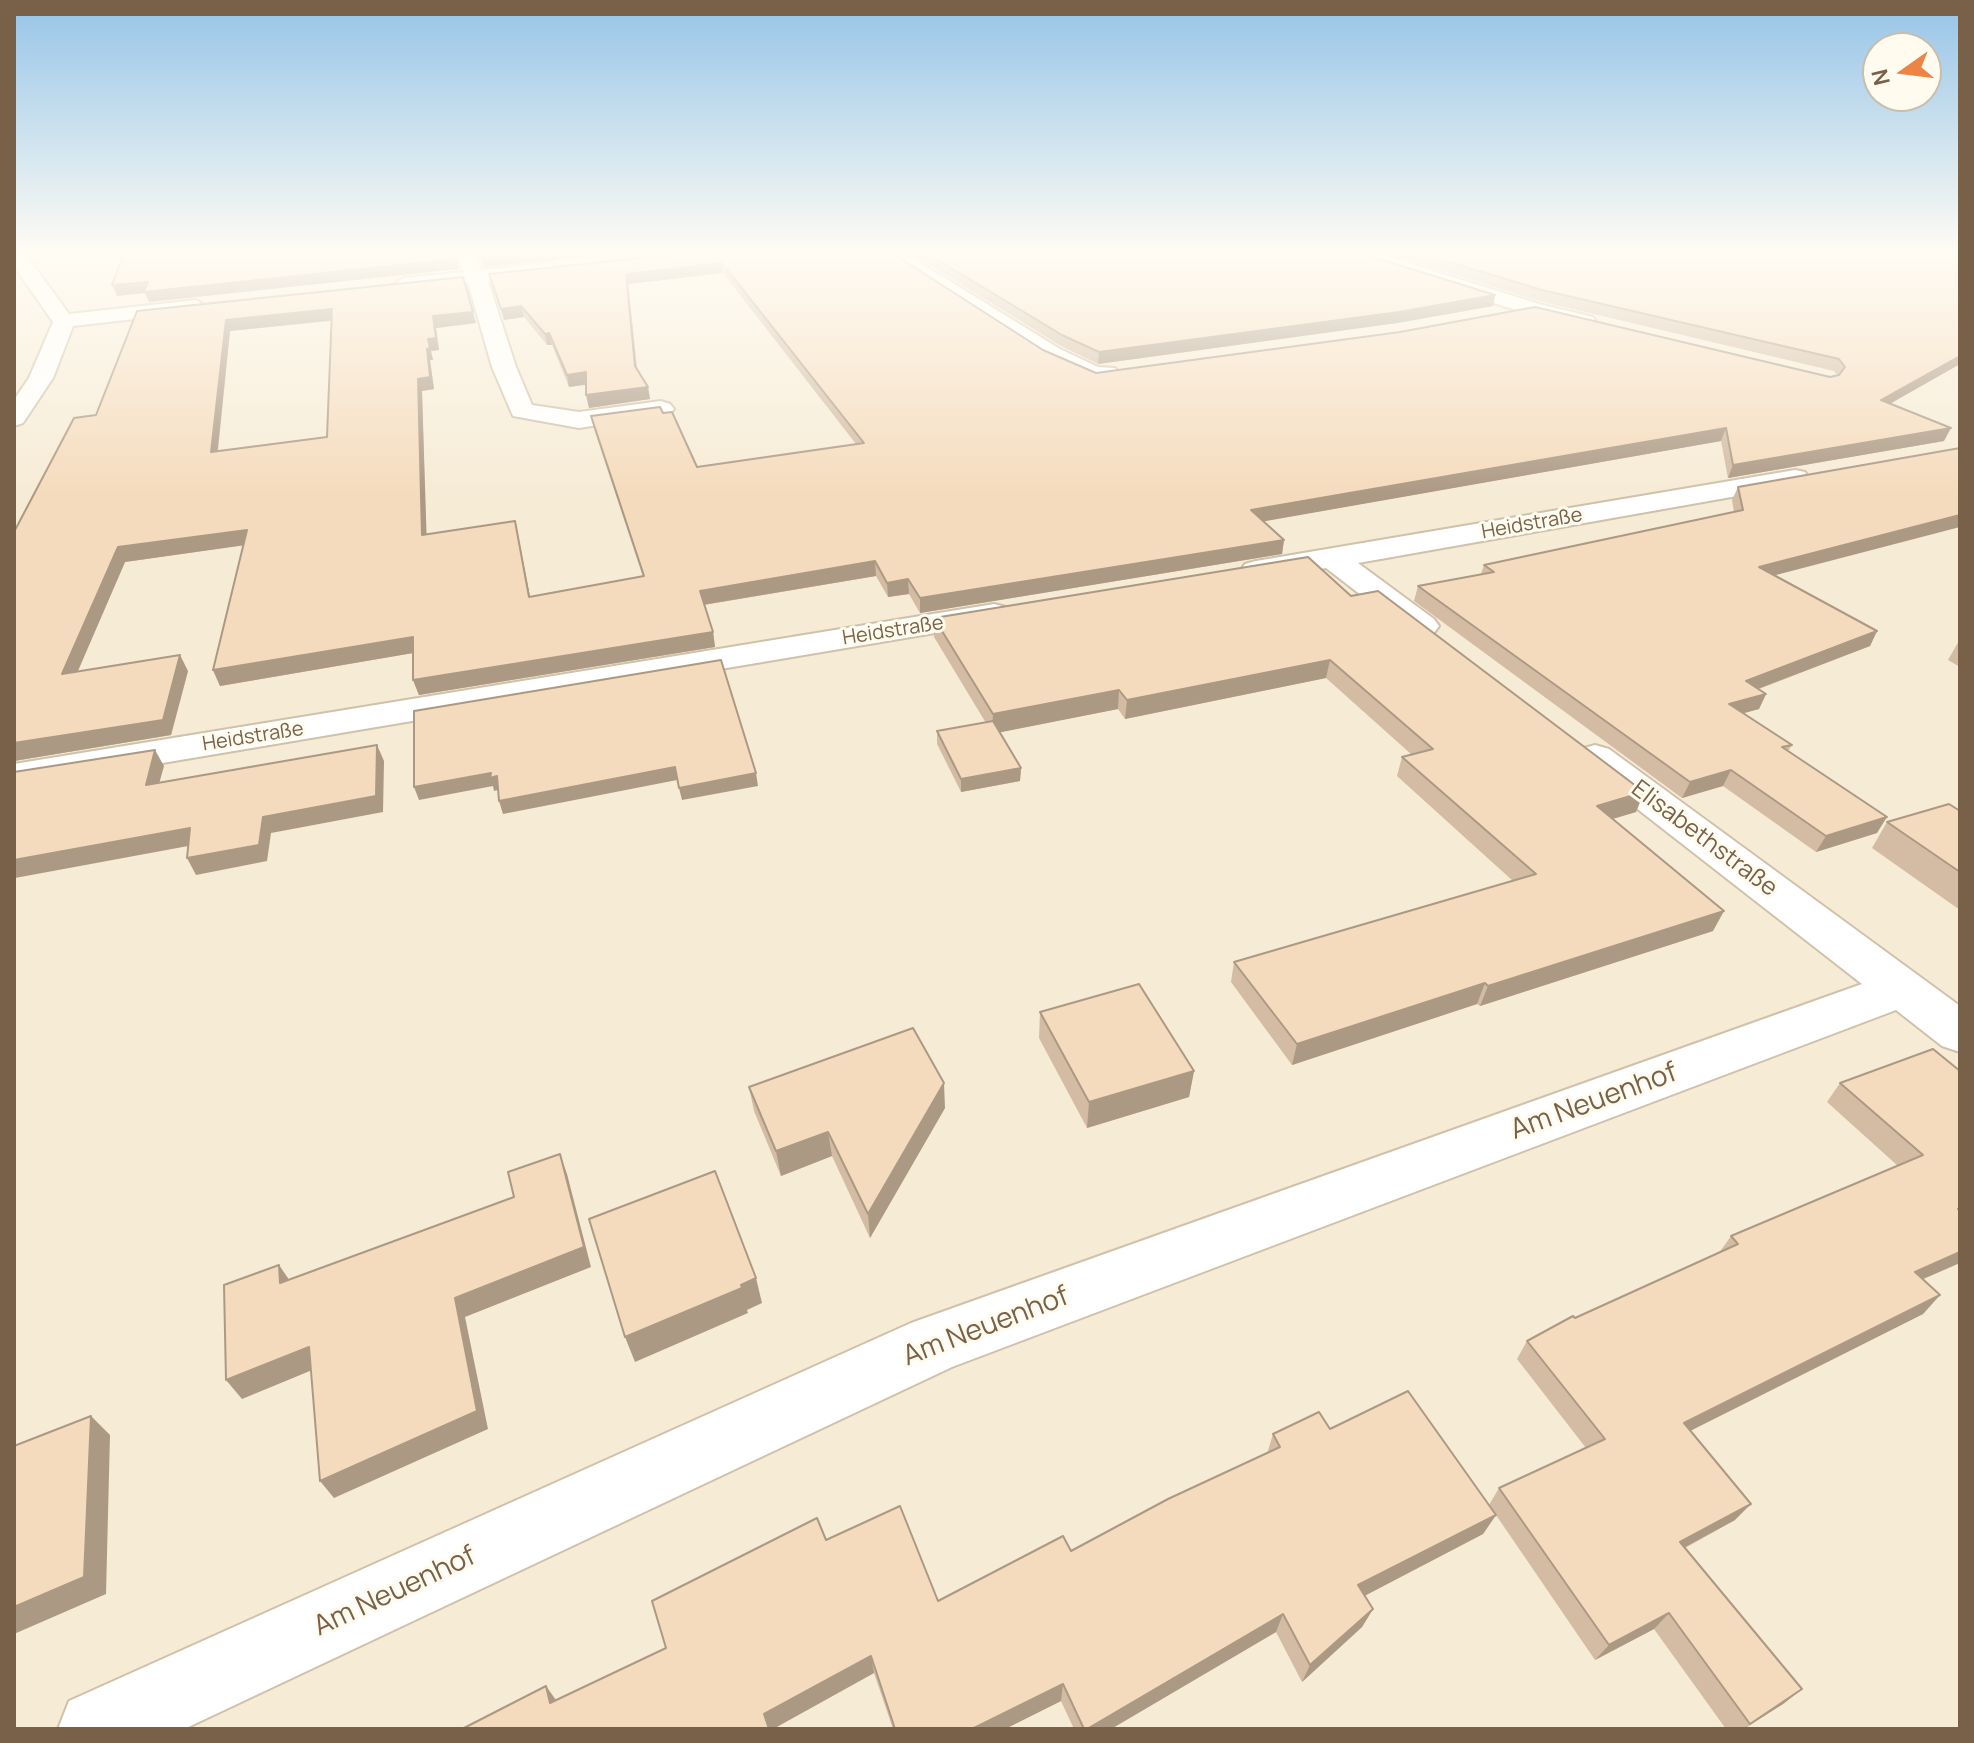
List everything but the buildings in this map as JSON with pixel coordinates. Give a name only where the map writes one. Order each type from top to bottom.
[{"type":"street","points":[[14,418],[41,378],[59,332]]},
{"type":"street","points":[[493,332],[522,411],[579,420],[661,409]]},
{"type":"street","points":[[1018,332],[1095,375],[1125,371]]},
{"type":"street","name":"Heidstraße","points":[[1223,576],[1831,472]]},
{"type":"street","points":[[1332,558],[1446,644]]},
{"type":"street","name":"Heidstraße","points":[[14,776],[1019,610]]},
{"type":"street","name":"Elisabethstraße","points":[[1560,730],[1960,1033]]},
{"type":"street","name":"Am Neuenhof","points":[[97,1729],[933,1344],[1902,989]]},
{"type":"shaded area","points":[[14,332],[1960,332],[1960,1729],[14,1729]]}]
